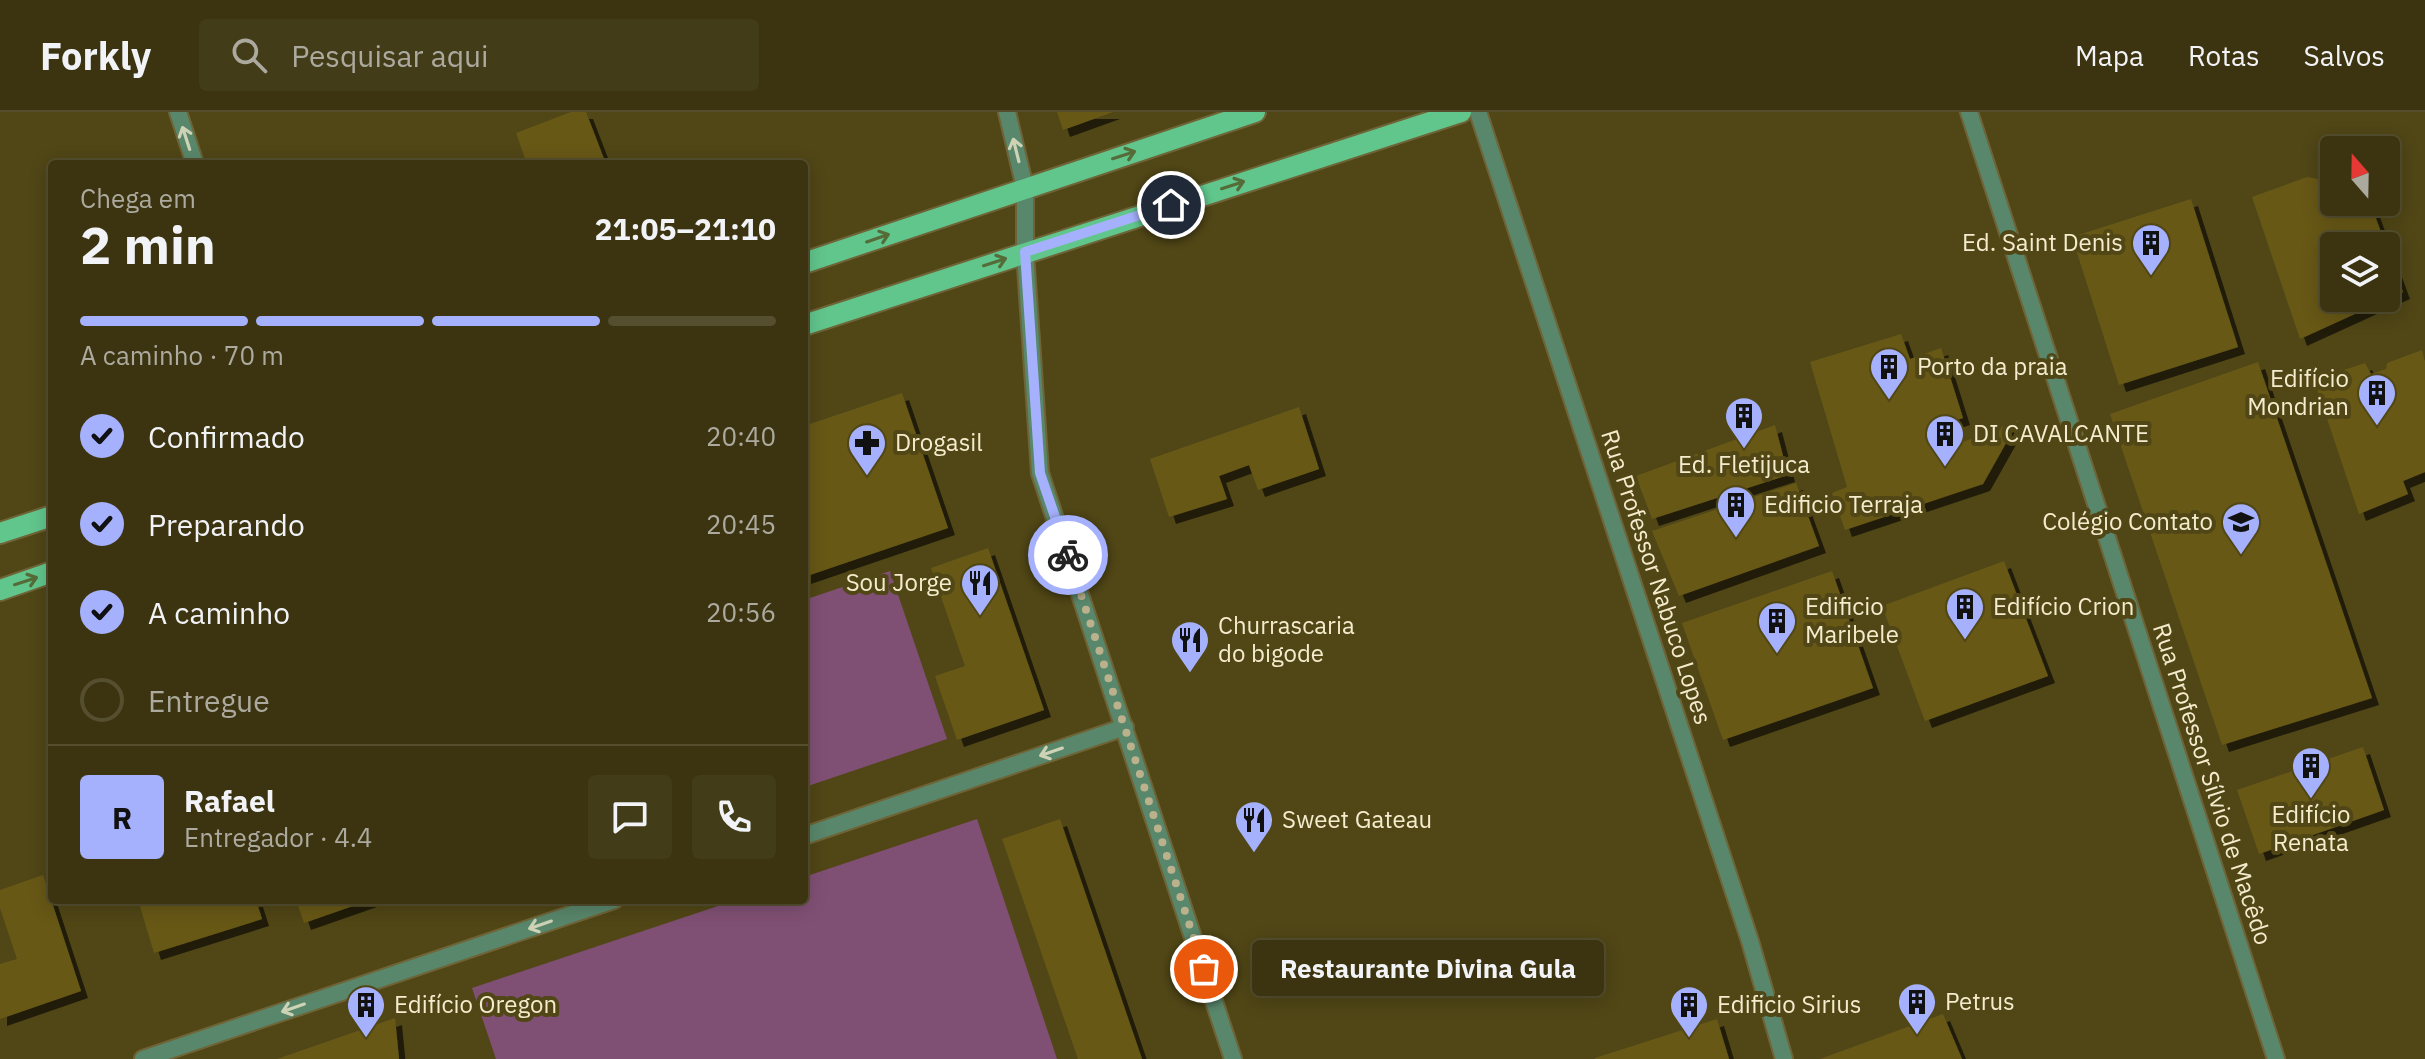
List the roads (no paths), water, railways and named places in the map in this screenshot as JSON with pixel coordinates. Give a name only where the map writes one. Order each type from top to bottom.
[{"type":"main road","points":[[808,262],[1255,112]]},
{"type":"main road","points":[[808,324],[1461,112]]},
{"type":"main road","points":[[0,533],[48,517]]},
{"type":"main road","points":[[0,590],[48,573]]},
{"type":"street","points":[[178,112],[194,160]]},
{"type":"street","points":[[1007,112],[1025,188],[1025,252],[1040,473],[1233,1059]]},
{"type":"street","name":"Rua Professor Nabuco Lopes","points":[[1478,112],[1750,941],[1784,1059]]},
{"type":"street","name":"Rua Professor Sílvio de Macêdo","points":[[1969,112],[2276,1059]]},
{"type":"street","points":[[808,835],[1125,727]]},
{"type":"street","points":[[143,1059],[602,904]]},
{"type":"place","name":"Ed. Saint Denis","points":[[2151,277]]},
{"type":"place","name":"Porto da praia","points":[[1889,401]]},
{"type":"place","name":"Edifício Mondrian","points":[[2377,427]]},
{"type":"place","name":"Ed. Fletijuca","points":[[1744,450]]},
{"type":"place","name":"DI CAVALCANTE","points":[[1945,468]]},
{"type":"place","name":"Drogasil","points":[[867,477]]},
{"type":"place","name":"Edificio Terraja","points":[[1736,539]]},
{"type":"place","name":"Colégio Contato","points":[[2241,556]]},
{"type":"place","name":"Sou Jorge","points":[[980,617]]},
{"type":"place","name":"Edifício Crion","points":[[1965,641]]},
{"type":"place","name":"Edificio Maribele","points":[[1777,655]]},
{"type":"place","name":"Churrascaria do bigode","points":[[1190,674]]},
{"type":"place","name":"Edifício Renata","points":[[2311,800]]},
{"type":"place","name":"Sweet Gateau","points":[[1254,854]]},
{"type":"place","name":"Restaurante Divina Gula","points":[[1204,969]]},
{"type":"place","name":"Petrus","points":[[1917,1036]]},
{"type":"place","name":"Edifício Oregon","points":[[366,1039]]},
{"type":"place","name":"Edificio Sirius","points":[[1689,1039]]}]
